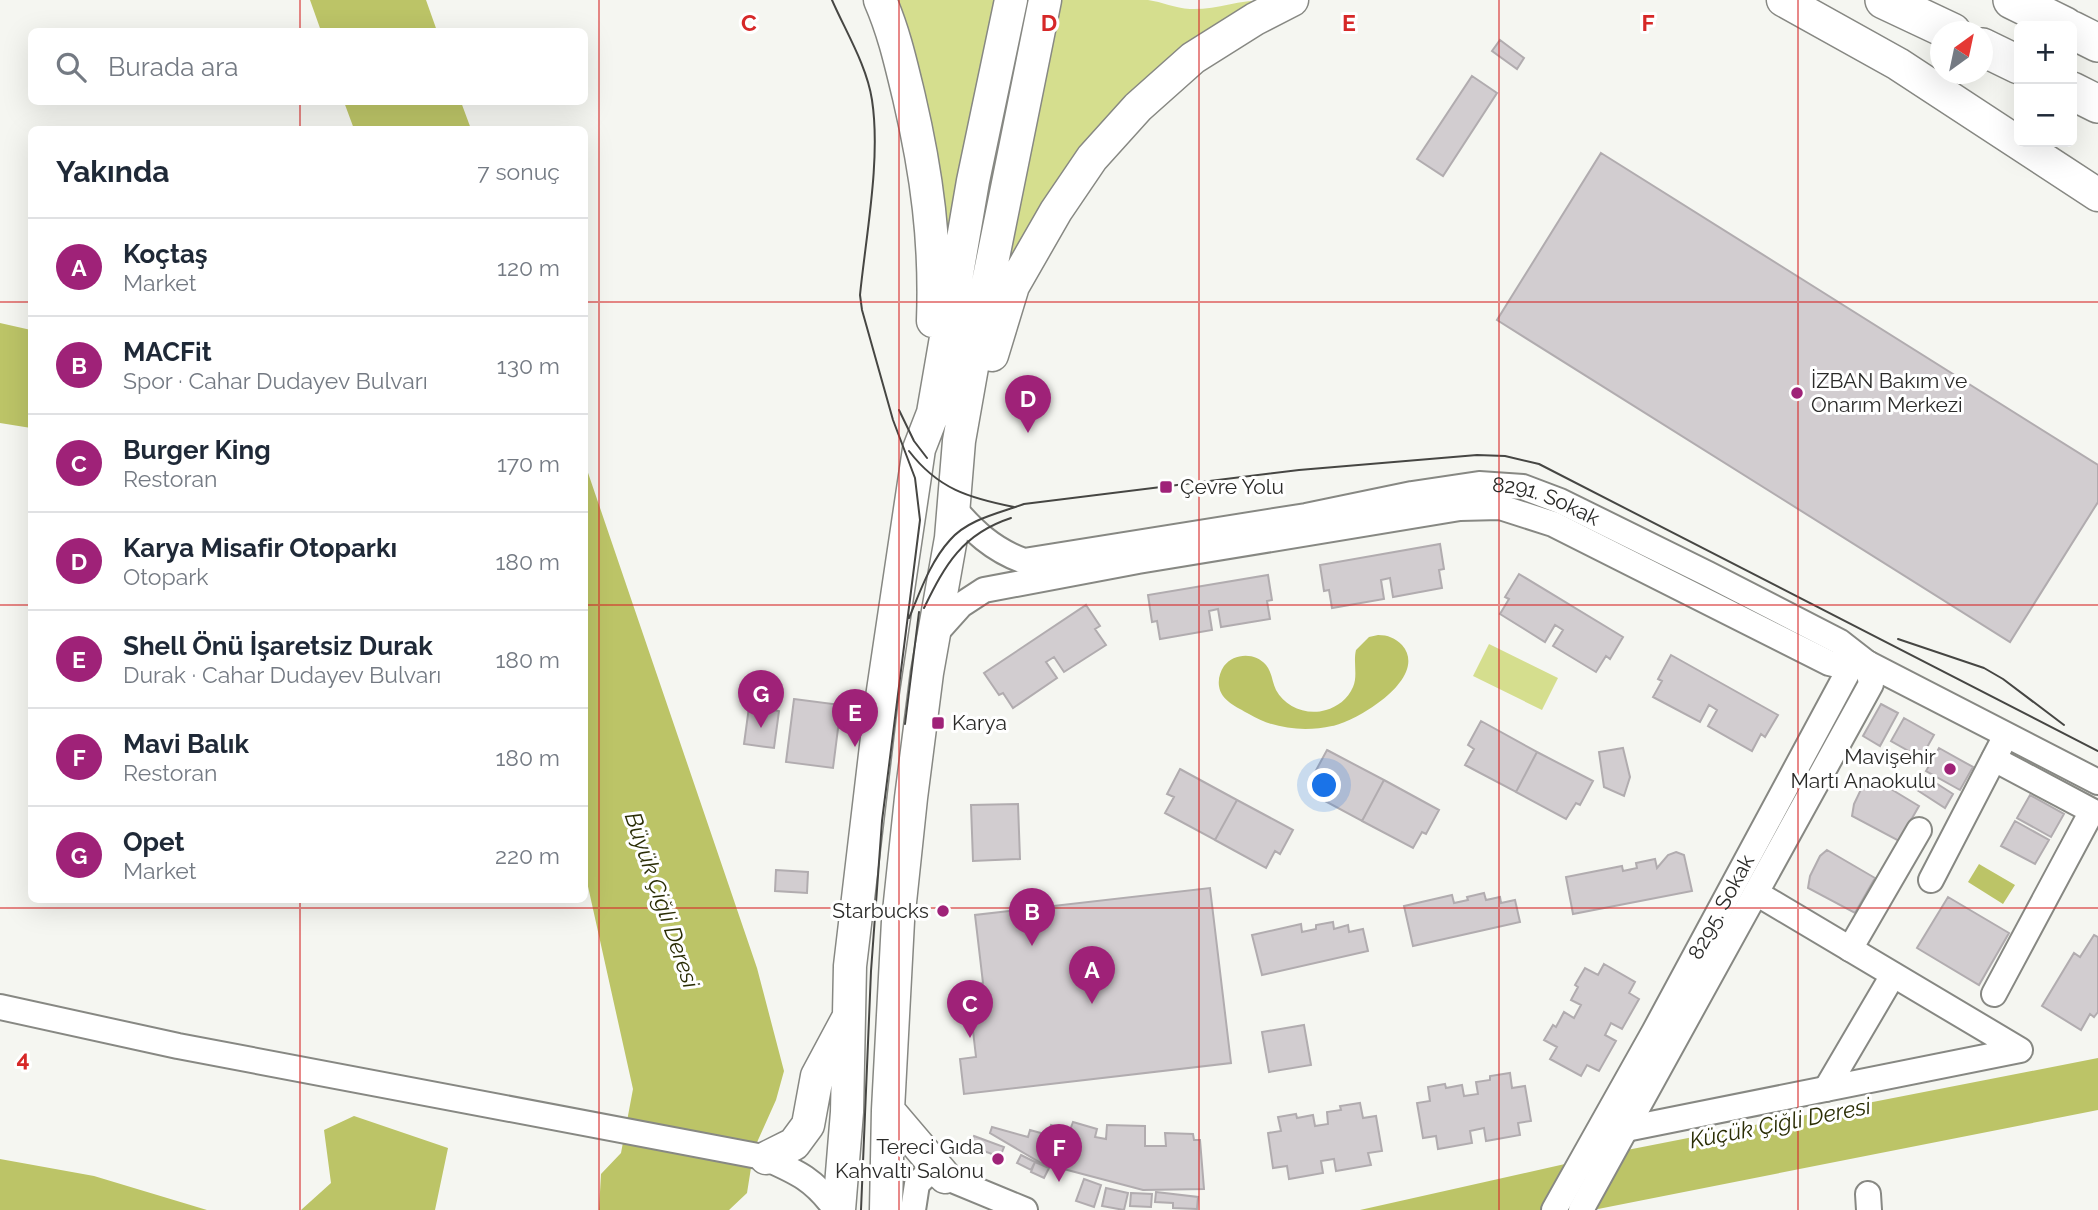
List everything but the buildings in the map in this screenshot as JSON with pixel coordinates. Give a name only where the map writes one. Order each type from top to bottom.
[{"type":"highway","points":[[1884,0],[1930,22]]},
{"type":"highway","points":[[2012,0],[2055,21]]},
{"type":"highway","points":[[2077,32],[2098,43]]},
{"type":"highway","points":[[1993,52],[2014,62]]},
{"type":"highway","points":[[2077,94],[2098,104]]},
{"type":"main road","points":[[880,0],[892,27],[903,70],[924,170],[932,225],[933,413]]},
{"type":"main road","points":[[837,1210],[847,1112],[850,966],[881,704],[919,449],[933,413],[973,181],[1011,0]]},
{"type":"main road","points":[[886,1210],[888,1110],[898,921],[927,673],[951,538],[959,441],[1045,0]]},
{"type":"main road","points":[[959,441],[984,386],[1013,286],[1056,211],[1092,158],[1139,107],[1193,58],[1255,19],[1292,0]]},
{"type":"main road","points":[[1770,0],[1819,20]]},
{"type":"main road","points":[[1783,0],[1898,64],[2098,195]]},
{"type":"main road","points":[[768,1159],[794,1144],[808,1125],[817,1076],[849,1016]]},
{"type":"main road","points":[[888,1110],[945,1177]]},
{"type":"street","name":"8291. Sokak","points":[[952,506],[976,534],[1008,555],[1024,561],[1306,516],[1412,494],[1479,484],[1523,487],[1560,501],[1840,642],[1858,665]]},
{"type":"street","name":"8291. Sokak","points":[[935,634],[961,605],[984,590],[1138,561],[1460,508],[1500,507],[1553,524],[1829,663],[1858,665],[2007,735],[2098,782]]},
{"type":"street","name":"8295. Sokak","points":[[1554,1210],[1858,665],[1871,684],[1581,1210]]},
{"type":"street","points":[[1931,880],[2007,735]]},
{"type":"street","points":[[1994,759],[2092,811],[1994,994]]},
{"type":"street","points":[[1850,949],[1919,830]]},
{"type":"street","points":[[1623,1135],[1826,1089],[2020,1050],[1756,893]]},
{"type":"street","points":[[1826,1089],[1893,975]]},
{"type":"street","points":[[0,1007],[178,1046],[768,1159],[798,1172],[822,1189],[837,1210]]},
{"type":"street","points":[[913,1210],[917,1184],[928,1173],[945,1177],[1026,1210]]},
{"type":"shaded area","points":[[893,0],[995,0],[949,242],[932,143]]},
{"type":"shaded area","points":[[1061,0],[1148,0],[1190,9],[1264,0],[1225,21],[1005,275]]},
{"type":"shaded area","points":[[1489,644],[1558,678],[1542,710],[1473,676]]},
{"type":"water","points":[[310,0],[426,0],[436,28],[320,28]]},
{"type":"water","points":[[345,105],[462,105],[470,126],[353,126]]},
{"type":"water","points":[[0,323],[28,329],[28,428],[0,423]]},
{"type":"water","name":"Büyük Çiğli Deresi","points":[[588,473],[757,968],[784,1071],[776,1100],[754,1149],[747,1193],[729,1210],[599,1210],[601,1174],[621,1153],[633,1089],[588,886]]},
{"type":"water","points":[[1369,637],[1391,637],[1402,645],[1408,657],[1407,670],[1387,696],[1373,707],[1344,722],[1311,729],[1279,726],[1258,719],[1235,706],[1226,700],[1220,691],[1219,678],[1224,666],[1233,659],[1251,656],[1266,665],[1276,690],[1285,701],[1304,711],[1319,712],[1330,709],[1345,699],[1353,687],[1356,650]]},
{"type":"water","points":[[1979,864],[2015,885],[2003,904],[1968,882]]},
{"type":"water","name":"Küçük Çiğli Deresi","points":[[2098,1058],[2098,1110],[1593,1210],[1360,1210],[1627,1150]]},
{"type":"water","points":[[354,1116],[448,1148],[435,1210],[301,1210],[331,1183],[324,1130]]},
{"type":"water","points":[[0,1159],[94,1176],[207,1210],[0,1210]]},
{"type":"tram line","points":[[832,0],[861,62],[872,100],[874,172],[860,295],[893,420],[915,478],[920,520],[882,821],[871,971],[861,1210]]},
{"type":"tram line","points":[[899,410],[914,441],[927,458]]},
{"type":"tram line","points":[[909,451],[931,475],[956,490],[1014,507]]},
{"type":"tram line","points":[[909,618],[931,567],[957,533],[975,522],[1024,504],[1299,470],[1477,455],[1505,456],[1539,464],[2098,751]]},
{"type":"tram line","points":[[924,608],[948,565],[967,542],[1011,518]]},
{"type":"tram line","points":[[905,724],[919,612]]},
{"type":"tram line","points":[[1898,639],[1984,668],[2064,725]]},
{"type":"place","name":"İZBAN Bakım ve Onarım Merkezi","points":[[1797,393]]},
{"type":"place","name":"Karya Misafir Otoparkı","points":[[1028,433]]},
{"type":"place","name":"Çevre Yolu","points":[[1166,487]]},
{"type":"place","name":"Karya","points":[[938,723]]},
{"type":"place","name":"Opet","points":[[761,728]]},
{"type":"place","name":"Shell Önü İşaretsiz Durak","points":[[855,747]]},
{"type":"place","name":"Mavişehir Martı Anaokulu","points":[[1950,769]]},
{"type":"place","name":"Starbucks","points":[[943,911]]},
{"type":"place","name":"MACFit","points":[[1032,946]]},
{"type":"place","name":"Koçtaş","points":[[1092,1004]]},
{"type":"place","name":"Burger King","points":[[970,1038]]},
{"type":"place","name":"Tereci Gıda Kahvaltı Salonu","points":[[998,1159]]},
{"type":"place","name":"Mavi Balık","points":[[1059,1182]]}]
